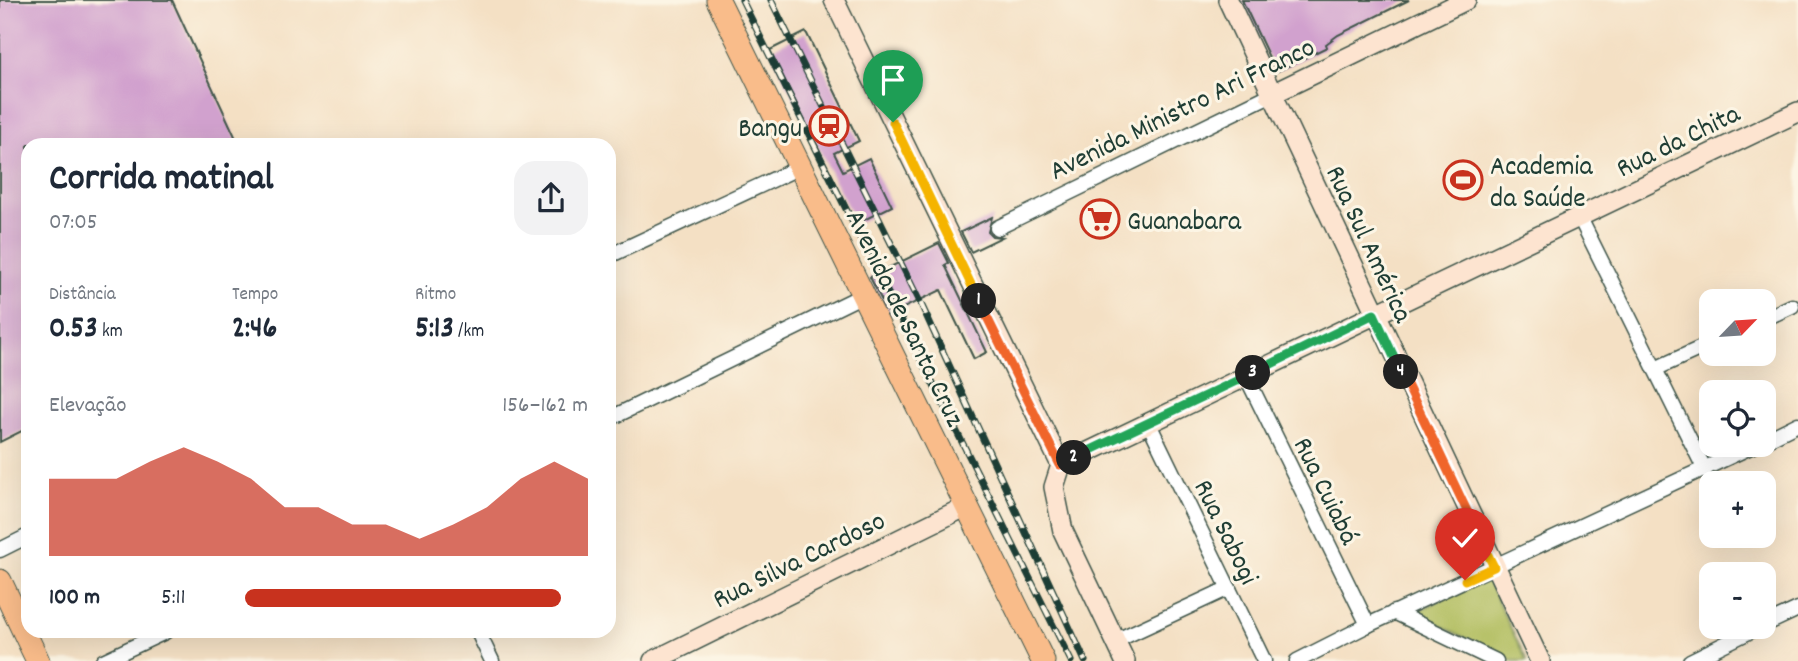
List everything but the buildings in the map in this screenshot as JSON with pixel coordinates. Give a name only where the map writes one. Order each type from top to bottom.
[{"type":"main road","name":"Avenida de Santa Cruz","points":[[718,0],[1043,661]]},
{"type":"main road","points":[[834,0],[1060,465],[1054,487],[1063,531],[1125,661]]},
{"type":"main road","name":"Rua Sul América","points":[[1228,0],[1270,95],[1540,661]]},
{"type":"main road","name":"Avenida Ministro Ari Franco","points":[[1270,95],[1466,0]]},
{"type":"main road","name":"Rua da Chita","points":[[1060,465],[1798,111]]},
{"type":"main road","name":"Rua Silva Cardoso","points":[[653,661],[967,506]]},
{"type":"main road","points":[[0,581],[21,625]]},
{"type":"main road","points":[[27,638],[38,661]]},
{"type":"street","name":"Avenida Ministro Ari Franco","points":[[997,228],[1270,95]]},
{"type":"street","points":[[616,253],[800,167]]},
{"type":"street","points":[[1579,216],[1705,470]]},
{"type":"street","points":[[616,416],[863,295]]},
{"type":"street","points":[[1776,313],[1792,306]]},
{"type":"street","points":[[1655,369],[1699,349]]},
{"type":"street","name":"Rua Cuiabá","points":[[1245,376],[1368,625]]},
{"type":"street","name":"Rua Sabogi","points":[[1149,424],[1264,661]]},
{"type":"street","points":[[1776,435],[1798,424]]},
{"type":"street","points":[[1297,661],[1394,612],[1730,457]]},
{"type":"street","points":[[0,550],[21,540]]},
{"type":"street","points":[[1115,640],[1229,587]]},
{"type":"street","points":[[1776,620],[1798,609]]},
{"type":"street","points":[[1394,612],[1496,661]]},
{"type":"street","points":[[103,661],[152,638]]},
{"type":"street","points":[[481,638],[492,661]]},
{"type":"street","points":[[1690,661],[1736,639]]},
{"type":"green space","points":[[1486,577],[1527,661],[1512,661],[1414,613]]},
{"type":"railway","points":[[742,0],[1071,661]]},
{"type":"railway","points":[[771,0],[921,304],[1085,661]]},
{"type":"place","name":"Bangu","points":[[829,126]]},
{"type":"place","name":"Academia da Saúde","points":[[1463,180]]},
{"type":"place","name":"Guanabara","points":[[1100,219]]},
{"type":"route","points":[[893,122],[1060,465],[1374,314],[1494,567],[1465,580]]}]
